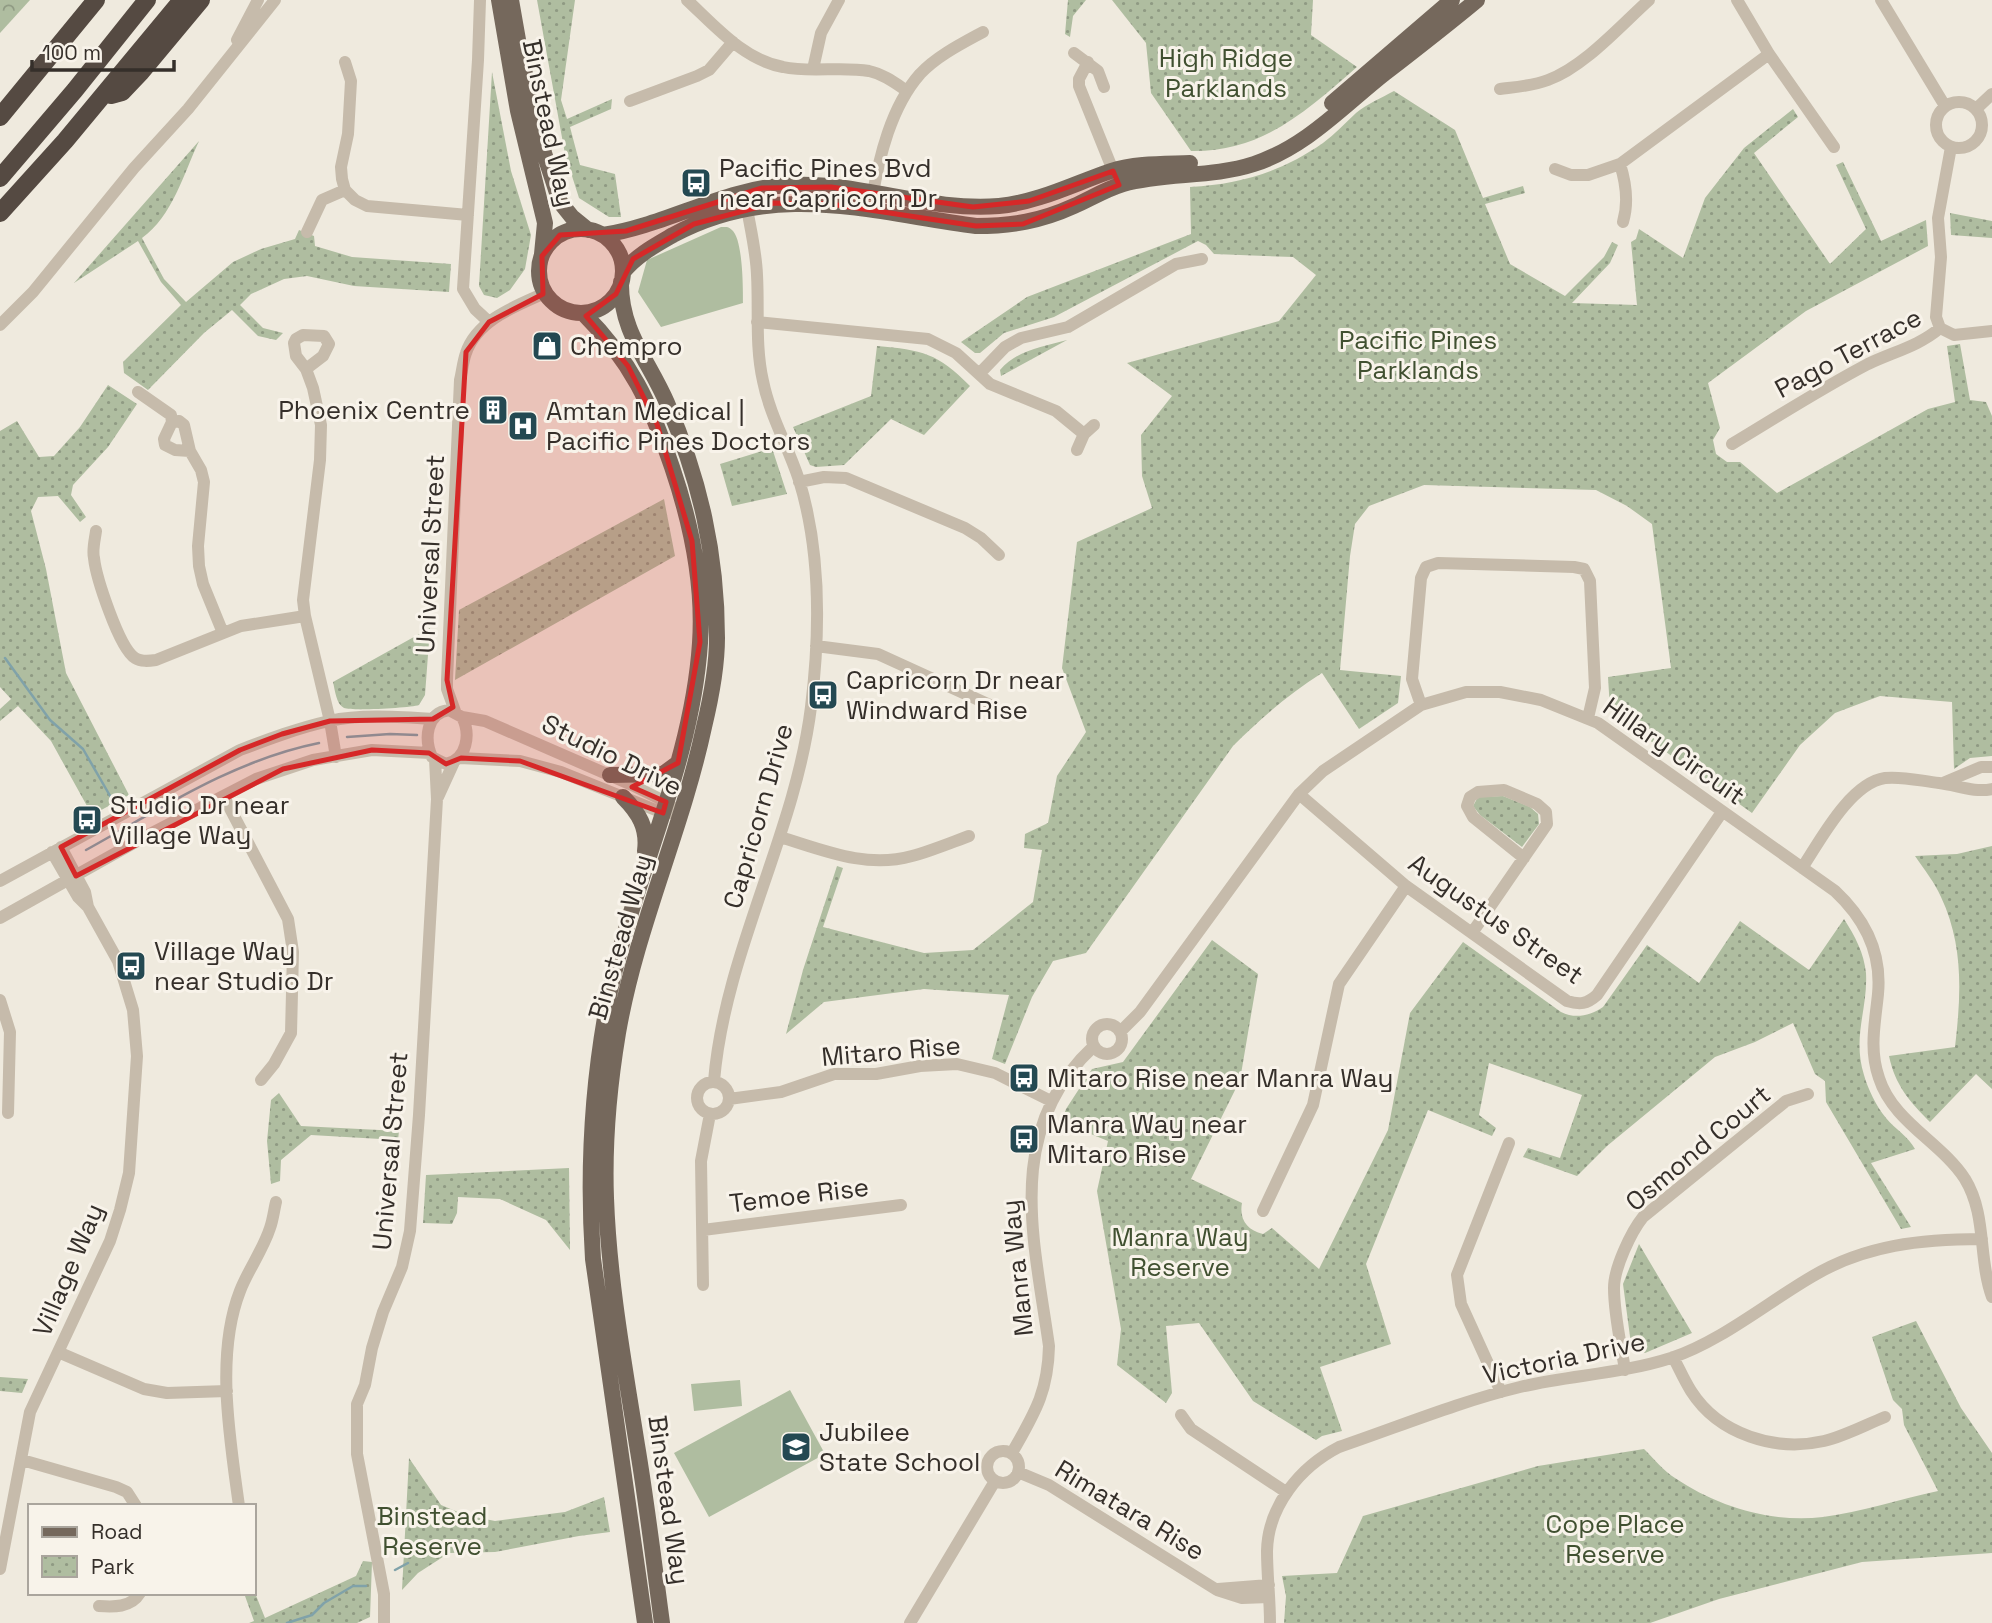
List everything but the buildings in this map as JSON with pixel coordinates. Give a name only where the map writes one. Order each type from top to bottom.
[{"type":"highway","points":[[0,117],[96,0]]},
{"type":"highway","points":[[0,178],[148,0]]},
{"type":"highway","points":[[0,214],[182,0]]},
{"type":"highway","points":[[102,97],[122,92],[201,0]]},
{"type":"main road","name":"Binstead Way","points":[[499,0],[518,111],[545,223],[542,256]]},
{"type":"main road","name":"Binstead Way","points":[[511,0],[521,57],[544,153],[560,202],[572,218],[595,233]]},
{"type":"main road","points":[[1452,0],[1315,118],[1286,140],[1255,153],[1214,163],[1168,164],[1038,198],[1000,205],[973,207],[793,185],[744,191],[699,204],[626,232],[595,233],[573,230],[560,235],[549,244],[542,256],[539,275],[545,293],[561,309],[583,313],[596,311],[616,294],[622,277],[644,251],[720,213],[774,203],[804,203],[976,226],[1023,224],[1041,219],[1116,178],[1214,173],[1255,164],[1310,135],[1477,0]]},
{"type":"main road","points":[[595,233],[618,251],[622,277]]},
{"type":"main road","name":"Binstead Way","points":[[622,277],[621,302],[624,318],[667,401],[696,478],[708,532],[715,584],[717,642],[712,691],[682,814],[631,974],[619,1029],[608,1108],[606,1153],[610,1252],[662,1623]]},
{"type":"main road","name":"Binstead Way","points":[[583,313],[616,348],[657,424],[678,486],[692,541],[699,588],[700,642],[695,684],[678,763],[614,977],[601,1042],[593,1110],[590,1175],[593,1259],[645,1623]]},
{"type":"main road","points":[[610,775],[663,774],[678,763]]},
{"type":"main road","points":[[623,797],[635,810],[645,829],[642,878]]},
{"type":"street","points":[[229,56],[258,0]]},
{"type":"street","points":[[0,326],[33,292],[134,168],[188,109],[275,0]]},
{"type":"street","points":[[480,0],[463,289],[475,309],[489,322]]},
{"type":"street","points":[[687,0],[746,53],[766,62],[783,67],[870,71],[884,76],[907,91]]},
{"type":"street","points":[[813,69],[821,33],[839,0]]},
{"type":"street","points":[[1500,89],[1533,85],[1568,70],[1649,0]]},
{"type":"street","points":[[1737,0],[1769,54],[1834,146]]},
{"type":"street","points":[[1881,0],[1945,106]]},
{"type":"street","points":[[870,210],[886,140],[907,91],[921,73],[945,53],[982,32]]},
{"type":"street","points":[[630,101],[697,76],[709,69],[733,41]]},
{"type":"street","points":[[1074,53],[1098,71],[1104,87]]},
{"type":"street","points":[[1555,169],[1571,175],[1588,175],[1620,164],[1769,54]]},
{"type":"street","points":[[345,62],[351,82],[348,134],[341,167],[345,190],[355,200],[367,206],[468,215]]},
{"type":"street","points":[[1088,62],[1079,79],[1079,86],[1116,178]]},
{"type":"street","points":[[1976,109],[1992,94]]},
{"type":"street","points":[[1961,102],[1976,109],[1982,122],[1980,135],[1968,146],[1951,147],[1944,142],[1936,128],[1936,120],[1945,106],[1961,102]]},
{"type":"street","points":[[1980,135],[1992,141]]},
{"type":"street","points":[[1940,328],[1936,317],[1941,257],[1938,218],[1951,147]]},
{"type":"street","points":[[1620,164],[1628,206],[1623,222]]},
{"type":"street","points":[[307,232],[322,200],[345,190]]},
{"type":"street","name":"Capricorn Drive","points":[[714,1081],[719,1038],[736,968],[797,779],[805,740],[816,646],[812,547],[799,482],[765,394],[759,359],[757,273],[744,191]]},
{"type":"street","points":[[979,374],[1005,347],[1021,338],[1068,327],[1176,264],[1202,259]]},
{"type":"street","name":"Universal Street","points":[[459,714],[447,680],[460,380],[466,352],[473,339],[489,322],[545,293]]},
{"type":"street","points":[[757,322],[928,339],[956,353],[990,384],[1056,411],[1084,434]]},
{"type":"street","name":"Pago Terrace","points":[[1732,444],[1865,366],[1896,350],[1918,344],[1940,328],[1954,335],[1992,331]]},
{"type":"street","points":[[306,369],[318,405],[321,441],[303,600],[336,757]]},
{"type":"street","points":[[138,392],[171,415],[172,422],[166,432],[165,445],[175,450],[190,451]]},
{"type":"street","points":[[172,422],[184,425],[190,451],[201,470],[204,482],[198,546],[199,566],[203,584],[223,633]]},
{"type":"street","points":[[1077,450],[1084,434],[1094,425]]},
{"type":"street","points":[[799,482],[836,476],[857,481],[965,528],[999,555]]},
{"type":"street","points":[[96,531],[93,556],[105,601],[126,649],[135,658],[144,661],[156,660],[241,626],[305,616]]},
{"type":"street","points":[[1421,705],[1412,679],[1421,578],[1426,567],[1438,563],[1574,567],[1584,569],[1590,581],[1595,688],[1588,718]]},
{"type":"street","points":[[816,646],[878,654],[992,706]]},
{"type":"street","name":"Hillary Circuit","points":[[1120,1032],[1140,1012],[1299,794],[1324,771],[1421,705],[1466,692],[1500,692],[1541,700],[1598,723],[1847,902],[1867,929],[1875,949],[1879,973],[1872,1044],[1880,1082],[1902,1115],[1953,1163],[1964,1178],[1978,1209],[1985,1271],[1992,1297]]},
{"type":"street","points":[[0,918],[148,835],[256,779],[313,760],[372,750],[433,756],[446,764],[457,760],[464,749],[466,734],[459,714],[441,711],[433,719],[428,737],[433,756]]},
{"type":"street","name":"Studio Drive","points":[[459,714],[485,721],[610,775],[682,814]]},
{"type":"street","points":[[0,881],[240,750],[282,734],[330,721],[369,717],[433,719]]},
{"type":"street","name":"Universal Street","points":[[384,1623],[384,1594],[357,1454],[357,1404],[365,1385],[383,1312],[402,1267],[410,1231],[437,799],[433,756]]},
{"type":"street","name":"Universal Street","points":[[437,799],[457,760]]},
{"type":"street","name":"Studio Drive","points":[[457,760],[520,761],[561,772],[623,797],[665,807]]},
{"type":"street","points":[[1943,783],[1989,767]]},
{"type":"street","points":[[1802,868],[1855,794],[1875,781],[1897,778],[1943,783],[1977,791],[1990,789],[1984,778],[1989,767]]},
{"type":"street","points":[[1472,933],[1524,858],[1547,824],[1546,812],[1537,804],[1504,790],[1478,792],[1470,796],[1467,806],[1473,817],[1524,858]]},
{"type":"street","name":"Augustus Street","points":[[1299,794],[1406,886],[1567,1001],[1584,1004],[1597,995],[1722,812]]},
{"type":"street","points":[[224,797],[288,919],[293,952],[291,1033],[274,1064],[261,1080]]},
{"type":"street","points":[[780,837],[851,858],[883,861],[912,856],[969,836]]},
{"type":"street","name":"Village Way","points":[[0,1569],[30,1412],[110,1241],[129,1173],[137,1040],[131,996],[113,950],[89,907],[85,892],[72,878],[57,849]]},
{"type":"street","points":[[1263,1212],[1313,1105],[1339,984],[1406,886]]},
{"type":"street","points":[[0,1000],[7,1016],[11,1039],[8,1113]]},
{"type":"street","points":[[1102,1025],[1113,1025],[1120,1032],[1121,1044],[1114,1052],[1102,1053],[1094,1046],[1094,1031],[1102,1025]]},
{"type":"street","name":"Manra Way","points":[[910,1623],[995,1481],[988,1473],[990,1457],[1003,1451],[1012,1453],[1038,1406],[1048,1368],[1049,1346],[1030,1203],[1035,1149],[1051,1101],[1069,1071],[1094,1046]]},
{"type":"street","name":"Mitaro Rise","points":[[729,1099],[781,1092],[834,1074],[876,1074],[920,1066],[957,1064],[995,1073],[1051,1101]]},
{"type":"street","points":[[714,1081],[725,1086],[729,1099],[722,1111],[710,1114],[700,1108],[696,1098],[701,1086],[714,1081]]},
{"type":"street","name":"Osmond Court","points":[[1625,1370],[1614,1287],[1618,1267],[1638,1224],[1643,1217],[1786,1101],[1808,1094]]},
{"type":"street","points":[[703,1285],[701,1161],[710,1114]]},
{"type":"street","points":[[1501,1392],[1461,1304],[1457,1275],[1509,1143]]},
{"type":"street","points":[[239,1504],[227,1391],[228,1341],[239,1292],[270,1229],[275,1202]]},
{"type":"street","name":"Temoe Rise","points":[[703,1230],[901,1205]]},
{"type":"street","name":"Victoria Drive","points":[[1270,1623],[1267,1548],[1273,1521],[1286,1492],[1305,1469],[1322,1456],[1339,1447],[1501,1392],[1541,1382],[1625,1370],[1673,1357],[1731,1328],[1815,1274],[1864,1253],[1898,1244],[1943,1239],[1982,1239]]},
{"type":"street","points":[[58,1352],[144,1389],[167,1393],[227,1391]]},
{"type":"street","points":[[1673,1357],[1692,1392],[1707,1410],[1729,1427],[1752,1438],[1802,1445],[1827,1440],[1885,1417]]},
{"type":"street","points":[[1181,1415],[1191,1429],[1286,1492]]},
{"type":"street","points":[[995,1481],[1009,1482],[1018,1472],[1018,1462],[1012,1453]]},
{"type":"street","points":[[22,1460],[116,1487],[127,1492],[135,1504]]},
{"type":"street","name":"Rimatara Rise","points":[[1018,1472],[1049,1485],[1217,1590],[1269,1591]]},
{"type":"street","points":[[99,1606],[118,1607],[136,1599],[138,1595]]},
{"type":"highlighted area","points":[[1113,171],[1119,185],[1023,224],[976,226],[830,204],[774,203],[694,224],[633,259],[616,294],[586,316],[628,366],[657,424],[692,541],[700,642],[678,763],[632,787],[666,802],[663,813],[520,761],[461,758],[446,764],[429,753],[372,750],[283,769],[76,876],[61,847],[240,750],[282,734],[330,721],[433,719],[453,707],[447,680],[466,352],[489,322],[543,294],[542,256],[560,235],[626,231],[762,188],[831,187],[973,207],[1029,201]]},
{"type":"green space","points":[[0,0],[30,0],[0,33]]},
{"type":"green space","points":[[537,0],[575,0],[561,100],[567,119],[612,99],[611,109],[570,127],[580,165],[615,174],[621,217],[609,217],[579,198],[565,154]]},
{"type":"green space","points":[[1068,0],[1086,0],[1073,16],[1070,37],[1065,34]]},
{"type":"green space","name":"High Ridge Parklands","points":[[1112,0],[1313,0],[1311,35],[1357,67],[1320,99],[1282,126],[1240,144],[1191,151],[1151,93],[1146,43]]},
{"type":"green space","points":[[492,72],[511,171],[531,235],[525,269],[510,290],[497,298],[484,295],[479,286]]},
{"type":"green space","name":"Pacific Pines Parklands","points":[[1394,91],[1455,130],[1483,198],[1523,186],[1525,193],[1485,204],[1510,264],[1565,296],[1604,257],[1612,242],[1618,245],[1610,263],[1572,303],[1637,305],[1631,242],[1636,239],[1639,229],[1683,258],[1705,198],[1744,148],[1793,109],[1798,117],[1754,153],[1830,264],[1866,229],[1836,165],[1843,162],[1881,241],[1926,220],[1928,246],[1806,311],[1708,383],[1720,428],[1713,440],[1716,454],[1727,462],[1740,462],[1777,493],[1928,409],[1955,402],[1947,346],[1960,344],[1970,400],[1986,402],[1992,416],[1992,756],[1970,758],[1954,769],[1952,702],[1880,696],[1835,713],[1800,745],[1752,813],[1614,715],[1610,709],[1608,677],[1671,668],[1652,524],[1627,506],[1596,490],[1424,485],[1369,506],[1355,524],[1350,556],[1340,670],[1401,676],[1398,703],[1359,729],[1322,673],[1254,726],[1233,746],[1086,953],[1053,961],[1032,997],[1005,1064],[992,1059],[1009,995],[924,989],[824,1002],[786,1034],[803,970],[837,866],[843,868],[823,927],[924,953],[973,950],[1033,902],[1042,850],[1024,848],[1025,834],[1048,823],[1057,776],[1086,732],[1062,668],[1077,542],[1152,508],[1142,476],[1141,435],[1172,396],[1127,363],[1279,321],[1316,275],[1293,257],[1214,254],[1198,241],[1054,317],[1004,333],[980,353],[975,353],[961,342],[1027,297],[1191,234],[1190,187],[1226,183],[1260,175],[1292,162],[1323,143],[1360,110]]},
{"type":"green space","points":[[199,141],[169,207],[142,238],[164,279],[186,302],[233,262],[261,249],[295,239],[299,230],[314,236],[315,246],[352,257],[451,264],[449,292],[354,286],[307,276],[284,279],[251,294],[240,305],[263,328],[283,333],[276,340],[258,336],[232,310],[204,333],[148,390],[124,373],[123,362],[181,305],[161,282],[138,241],[74,283]]},
{"type":"green space","points":[[1950,213],[1992,221],[1992,238],[1951,235]]},
{"type":"green space","points":[[721,227],[728,227],[736,235],[742,265],[743,303],[661,327],[638,292],[647,260]]},
{"type":"green space","points":[[1067,340],[1001,376],[1000,370],[1014,358],[1030,350]]},
{"type":"green space","points":[[877,346],[928,355],[948,366],[970,386],[924,435],[891,419],[844,465],[810,465],[793,427],[871,396]]},
{"type":"green space","points":[[108,385],[137,404],[108,447],[73,485],[71,495],[86,517],[80,522],[58,496],[38,497],[31,511],[46,569],[66,673],[129,795],[92,815],[51,741],[18,706],[0,721],[0,709],[11,699],[0,687],[0,431],[17,421],[39,457],[54,456],[80,427]]},
{"type":"green space","points":[[772,448],[787,494],[732,506],[720,464]]},
{"type":"green space","points":[[664,499],[675,556],[455,680],[459,610]]},
{"type":"green space","points":[[430,628],[425,695],[419,705],[369,709],[349,709],[341,706],[333,682]]},
{"type":"green space","points":[[1503,796],[1530,807],[1538,814],[1539,824],[1522,847],[1480,815],[1473,806],[1478,797]]},
{"type":"green space","points":[[1992,846],[1992,1089],[1976,1074],[1930,1122],[1904,1092],[1895,1076],[1889,1056],[1955,1047],[1959,971],[1954,934],[1948,915],[1936,887],[1915,856],[1957,854]]},
{"type":"green space","name":"Manra Way Reserve","points":[[1844,919],[1858,945],[1866,973],[1860,1036],[1864,1075],[1882,1113],[1915,1149],[1871,1163],[1911,1227],[1901,1229],[1826,1102],[1825,1081],[1815,1074],[1793,1023],[1755,1042],[1715,1057],[1607,1146],[1577,1176],[1523,1157],[1528,1148],[1560,1158],[1582,1095],[1489,1063],[1479,1115],[1496,1128],[1492,1136],[1428,1110],[1366,1264],[1391,1344],[1320,1367],[1342,1431],[1316,1440],[1253,1401],[1199,1323],[1166,1326],[1172,1393],[1166,1403],[1117,1365],[1121,1329],[1097,1191],[1108,1141],[1061,1122],[1066,1109],[1092,1069],[1123,1062],[1212,940],[1258,974],[1240,1080],[1191,1179],[1242,1203],[1243,1219],[1249,1227],[1263,1234],[1272,1228],[1319,1269],[1388,1130],[1410,1013],[1463,942],[1561,1012],[1577,1016],[1593,1013],[1603,1007],[1647,945],[1699,983],[1740,921],[1809,970]]},
{"type":"green space","points":[[279,1093],[301,1126],[399,1131],[398,1140],[311,1135],[281,1160],[280,1181],[271,1184],[267,1141],[271,1100]]},
{"type":"green space","points":[[569,1168],[570,1250],[546,1220],[500,1199],[458,1197],[457,1213],[452,1224],[423,1223],[426,1175]]},
{"type":"green space","points":[[1639,1244],[1692,1333],[1645,1353],[1634,1350],[1631,1344],[1623,1284]]},
{"type":"green space","name":"Cope Place Reserve","points":[[1916,1321],[1961,1408],[1992,1453],[1992,1553],[1862,1562],[1719,1599],[1650,1623],[1284,1623],[1286,1596],[1282,1576],[1337,1573],[1363,1516],[1538,1466],[1644,1449],[1671,1475],[1709,1497],[1746,1511],[1784,1518],[1837,1515],[1938,1491],[1904,1425],[1902,1409],[1893,1400],[1872,1337]]},
{"type":"green space","points":[[0,1377],[28,1379],[22,1393],[0,1391]]},
{"type":"green space","points":[[740,1380],[742,1406],[694,1411],[691,1384]]},
{"type":"green space","points":[[790,1390],[825,1454],[709,1517],[674,1453]]},
{"type":"green space","name":"Binstead Reserve","points":[[409,1458],[441,1505],[465,1515],[495,1521],[565,1512],[604,1497],[610,1532],[495,1552],[449,1553],[418,1573],[402,1590]]},
{"type":"green space","points":[[363,1561],[372,1562],[370,1617],[357,1623],[249,1623],[254,1621],[245,1596],[256,1595],[265,1618],[356,1576]]},
{"type":"waterway","points":[[5,658],[50,720],[83,749],[113,801]]},
{"type":"waterway","points":[[347,737],[417,735]]},
{"type":"waterway","points":[[86,850],[227,774],[257,761],[319,743]]},
{"type":"waterway","points":[[395,1570],[408,1563]]},
{"type":"waterway","points":[[287,1623],[312,1615],[324,1603],[353,1586],[366,1586]]},
{"type":"place","name":"Pacific Pines Bvd near Capricorn Dr","points":[[696,183]]},
{"type":"place","name":"Chempro","points":[[547,346]]},
{"type":"place","name":"Phoenix Centre","points":[[493,410]]},
{"type":"place","name":"Amtan Medical | Pacific Pines Doctors","points":[[523,426]]},
{"type":"place","name":"Capricorn Dr near Windward Rise","points":[[823,695]]},
{"type":"place","name":"Studio Dr near Village Way","points":[[87,820]]},
{"type":"place","name":"Village Way near Studio Dr","points":[[131,966]]},
{"type":"place","name":"Mitaro Rise near Manra Way","points":[[1024,1078]]},
{"type":"place","name":"Manra Way near Mitaro Rise","points":[[1024,1139]]},
{"type":"place","name":"Jubilee State School","points":[[796,1447]]}]
